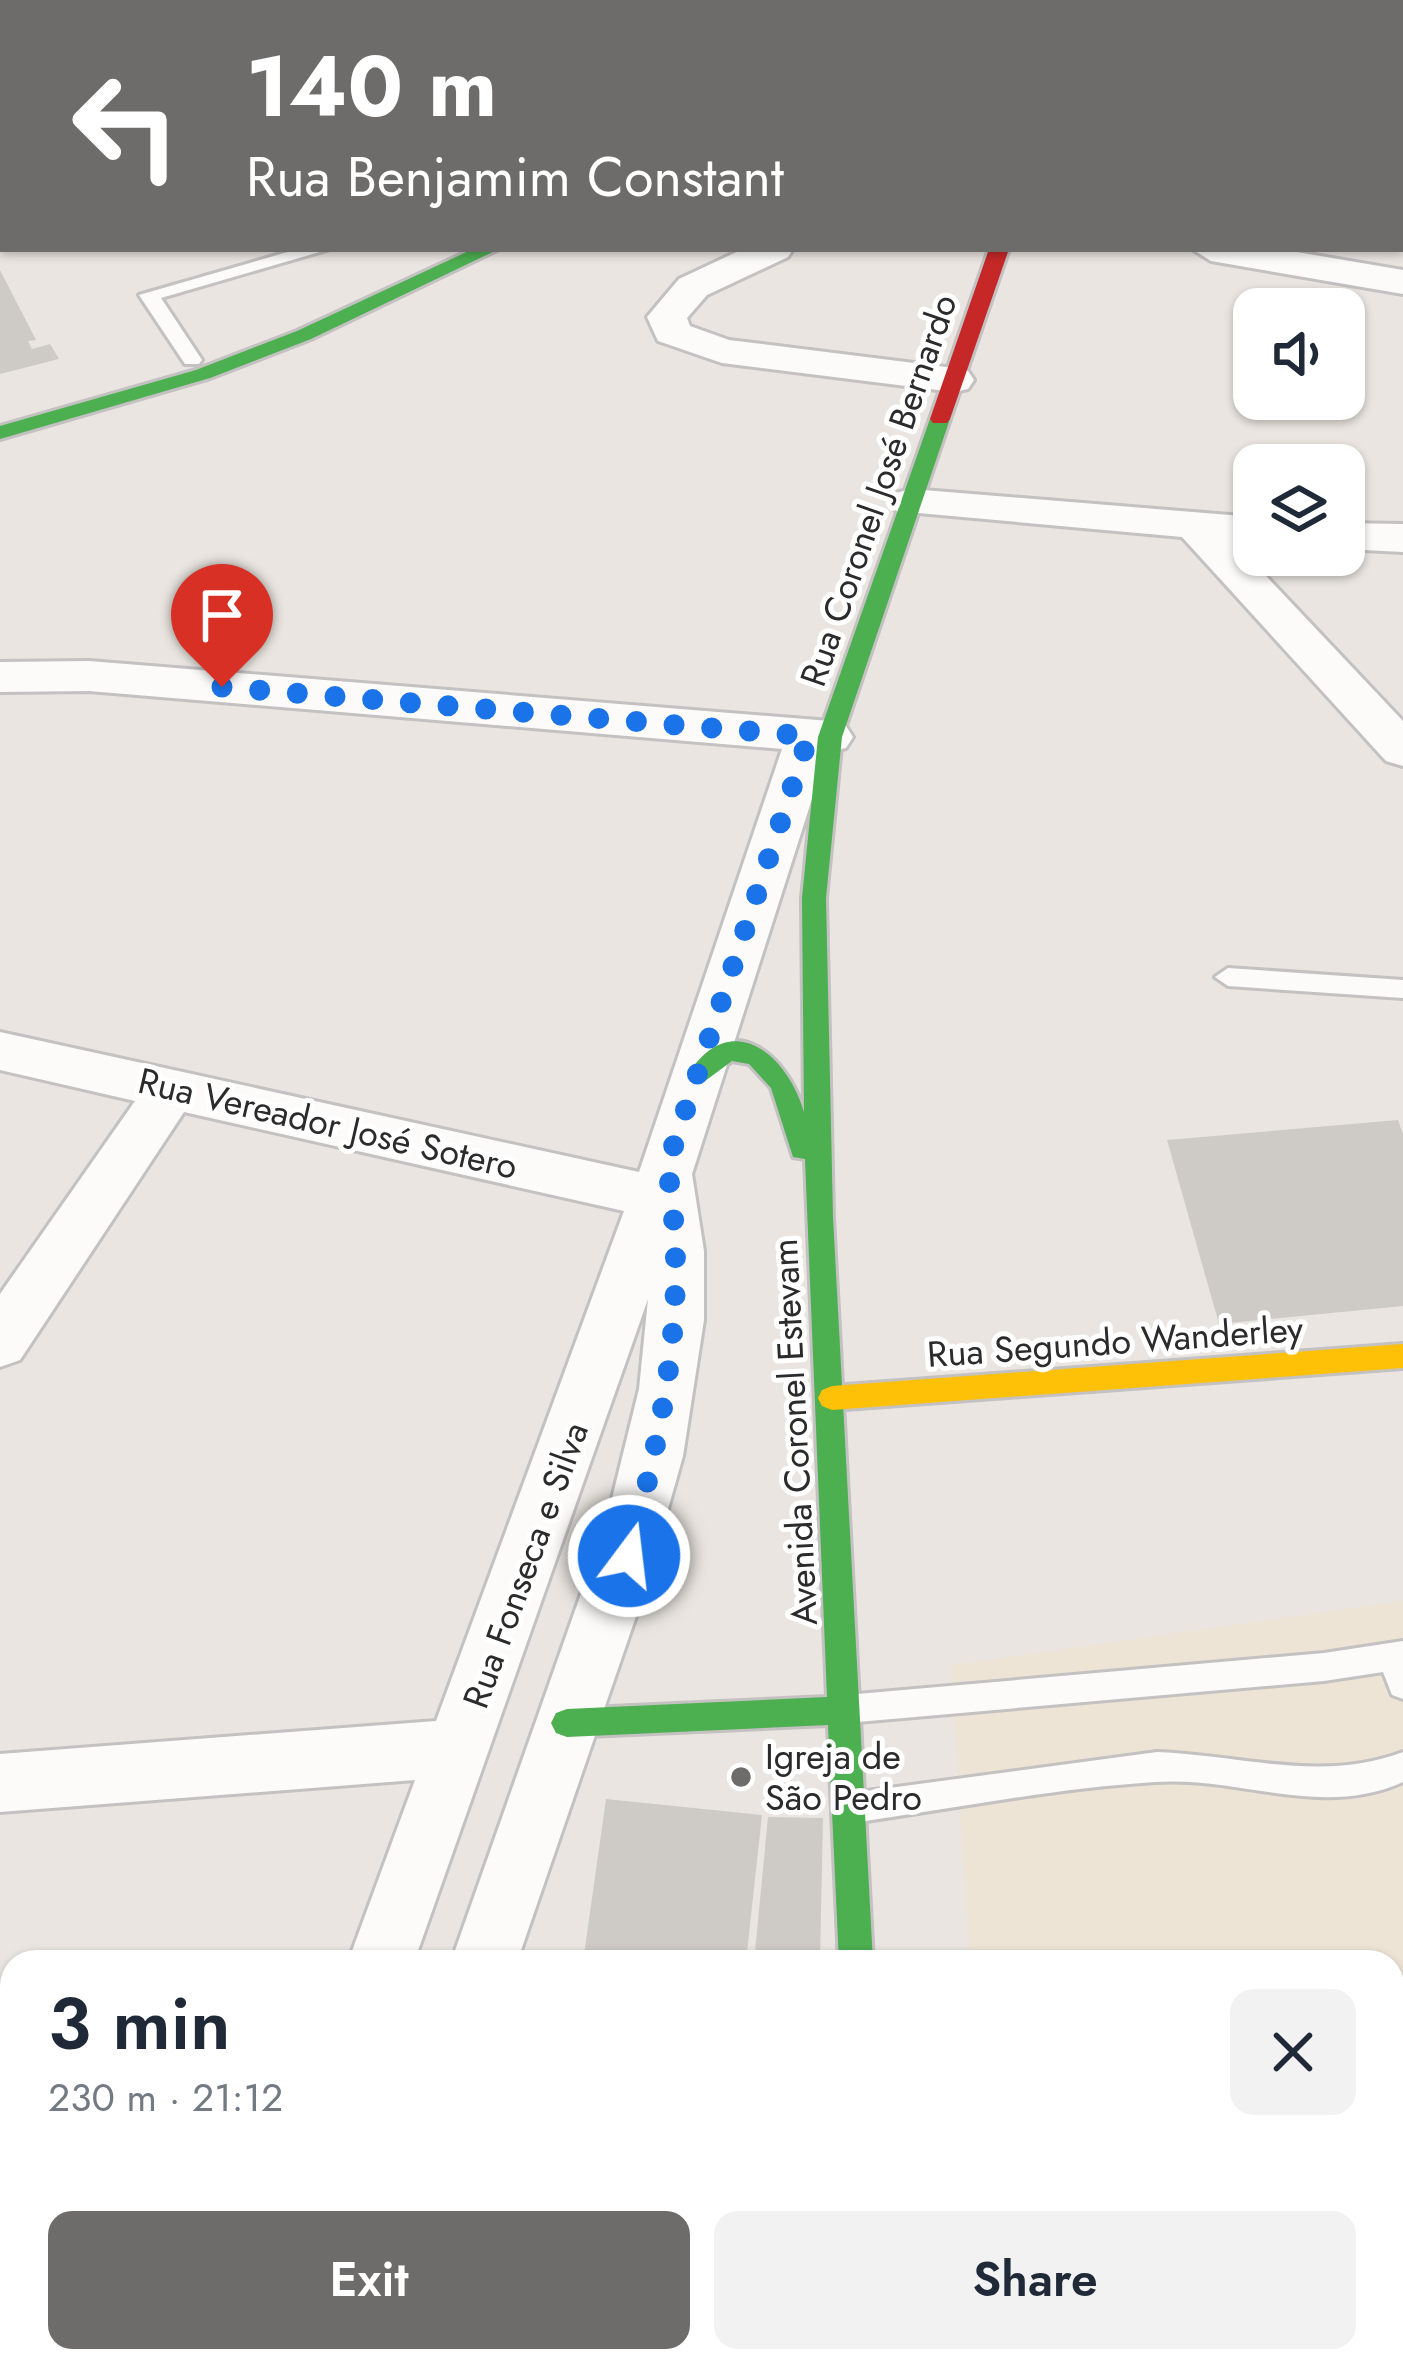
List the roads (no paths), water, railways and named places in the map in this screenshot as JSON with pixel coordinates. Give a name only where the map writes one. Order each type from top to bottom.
[{"type":"main road","points":[[0,433],[202,374],[304,335],[483,252]]},
{"type":"main road","name":"Rua Coronel José Bernardo","points":[[814,898],[819,737],[911,502],[947,379],[998,252]]},
{"type":"main road","name":"Avenida Coronel Estevam","points":[[814,898],[819,1217],[832,1398],[855,1950]]},
{"type":"main road","points":[[701,1074],[727,1051],[757,1055],[774,1069],[783,1084],[819,1217]]},
{"type":"main road","name":"Rua Segundo Wanderley","points":[[832,1398],[1403,1356]]},
{"type":"main road","points":[[566,1723],[844,1710]]},
{"type":"street","points":[[768,252],[680,296],[667,317],[671,333],[722,351],[947,379]]},
{"type":"street","points":[[1228,252],[1403,282]]},
{"type":"street","points":[[911,502],[1233,529]]},
{"type":"street","points":[[1195,526],[1403,750]]},
{"type":"street","points":[[1365,537],[1403,538]]},
{"type":"street","points":[[0,677],[89,676],[819,737]]},
{"type":"street","name":"Rua Fonseca e Silva","points":[[385,1950],[819,737]]},
{"type":"street","name":"Rua Vereador José Sotero","points":[[0,1051],[662,1182]]},
{"type":"street","points":[[0,1344],[30,1292],[172,1088]]},
{"type":"street","name":"Rua Fonseca e Silva","points":[[488,1950],[629,1556],[662,1428],[676,1332],[676,1231],[662,1182]]},
{"type":"street","points":[[0,1783],[459,1748]]},
{"type":"lane","points":[[192,360],[149,295],[309,252]]},
{"type":"lane","name":"Rua Coronel José Bernardo","points":[[819,737],[947,379],[979,252]]},
{"type":"lane","points":[[1228,977],[1403,988]]},
{"type":"lane","points":[[844,1710],[1400,1665]]},
{"type":"lane","points":[[848,1809],[1157,1767],[1192,1766],[1346,1787],[1387,1777],[1403,1766]]},
{"type":"place","name":"Igreja de São Pedro","points":[[741,1777]]}]
